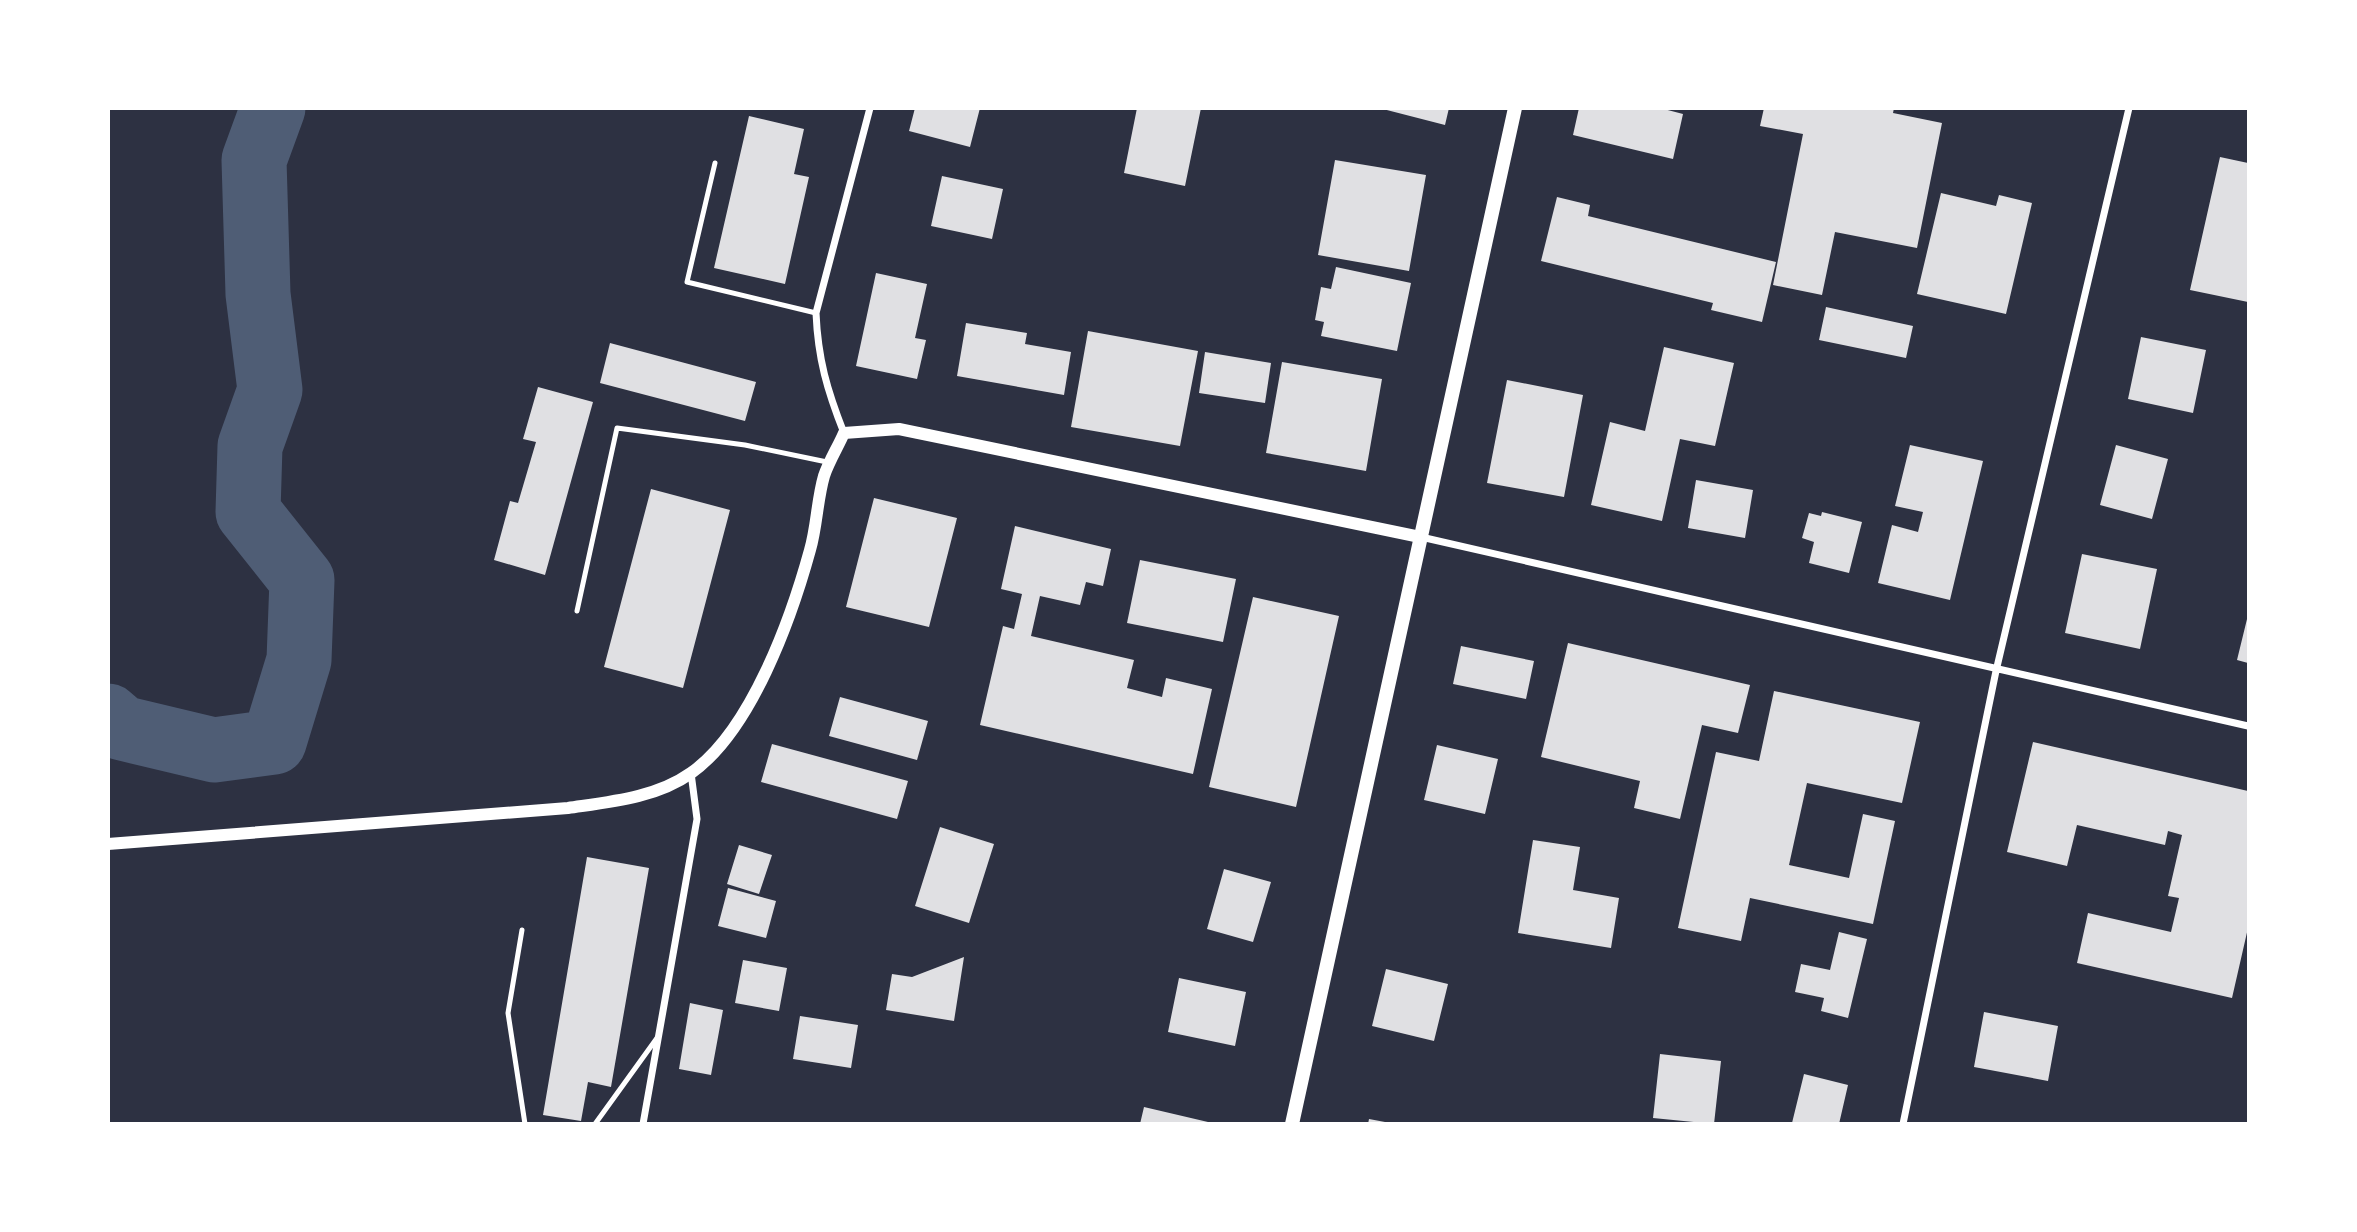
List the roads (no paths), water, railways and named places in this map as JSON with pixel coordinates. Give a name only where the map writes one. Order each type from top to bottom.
[{"type":"main road","points":[[1292,1124],[1515,108]]},
{"type":"street","points":[[108,844],[568,808],[619,801],[653,792],[691,773],[722,742],[771,664],[810,549],[824,477],[844,433],[824,382],[817,345],[816,313],[870,108]]},
{"type":"street","points":[[1903,1124],[1996,671],[2129,108]]},
{"type":"street","points":[[844,433],[898,429],[1420,537],[1996,671],[2249,726]]},
{"type":"street","points":[[643,1124],[697,819],[691,773]]},
{"type":"lane","points":[[715,163],[687,282],[816,313]]},
{"type":"lane","points":[[577,611],[617,428],[746,445],[830,463]]},
{"type":"lane","points":[[522,930],[508,1013],[525,1124]]},
{"type":"lane","points":[[595,1124],[659,1036]]},
{"type":"waterway","points":[[108,716],[122,728],[214,750],[274,742],[299,660],[302,580],[248,512],[250,446],[270,390],[258,294],[254,160],[273,108]]}]
